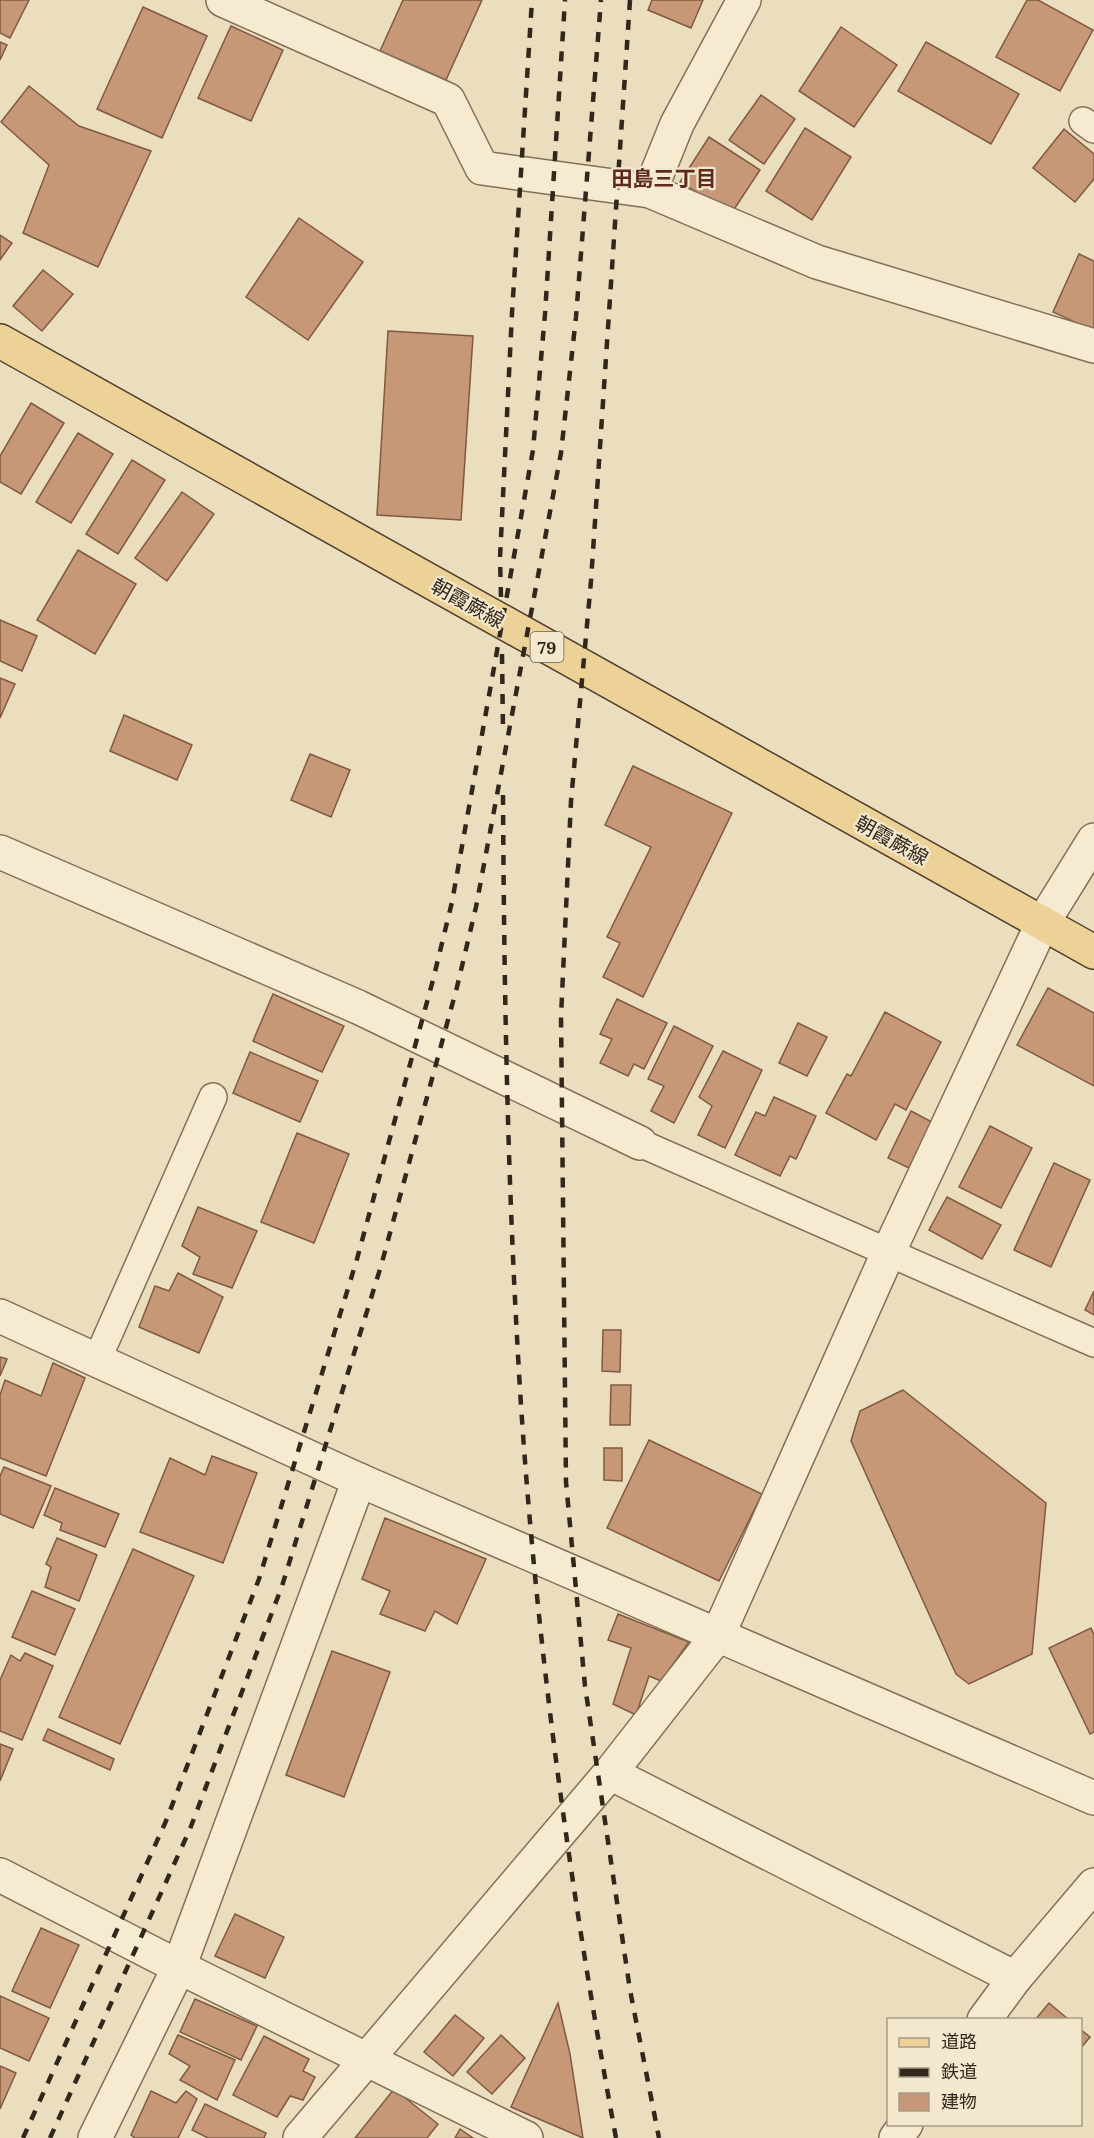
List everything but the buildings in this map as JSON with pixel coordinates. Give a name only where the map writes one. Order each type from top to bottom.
[{"type":"main road","name":"朝霞蕨線","points":[[0,341],[1094,952]]},
{"type":"street","points":[[223,0],[448,100],[482,168],[650,191],[817,262],[1094,346]]},
{"type":"street","points":[[650,191],[677,124],[744,0]]},
{"type":"street","points":[[300,2138],[610,1773],[718,1635],[889,1251],[1042,924],[1094,840]]},
{"type":"street","points":[[0,852],[358,1007],[640,1143]]},
{"type":"street","points":[[0,1316],[359,1480],[1094,1798]]},
{"type":"street","points":[[95,2138],[179,1967],[359,1480]]},
{"type":"street","points":[[610,1773],[1015,1978]]},
{"type":"street","points":[[0,1875],[179,1967],[526,2138]]},
{"type":"street","points":[[985,2018],[1015,1978],[1094,1885]]},
{"type":"lane","points":[[97,1360],[213,1097]]},
{"type":"lane","points":[[640,1143],[1094,1343]]},
{"type":"railway","points":[[501,597],[500,558],[512,313],[532,0]]},
{"type":"railway","points":[[23,2138],[166,1821],[259,1579],[357,1259],[433,980],[452,902],[533,450],[545,314],[565,0]]},
{"type":"railway","points":[[50,2138],[190,1829],[282,1586],[381,1266],[457,987],[476,907],[561,453],[576,317],[601,0]]},
{"type":"railway","points":[[630,0],[591,581],[571,801],[561,1017],[566,1482],[585,1686],[630,1990],[659,2138]]},
{"type":"railway","points":[[502,654],[503,732]]},
{"type":"railway","points":[[503,795],[508,1134],[517,1337],[531,1539],[553,1739],[567,1839],[616,2138]]},
{"type":"district","name":"田島三丁目","points":[[664,178]]}]
